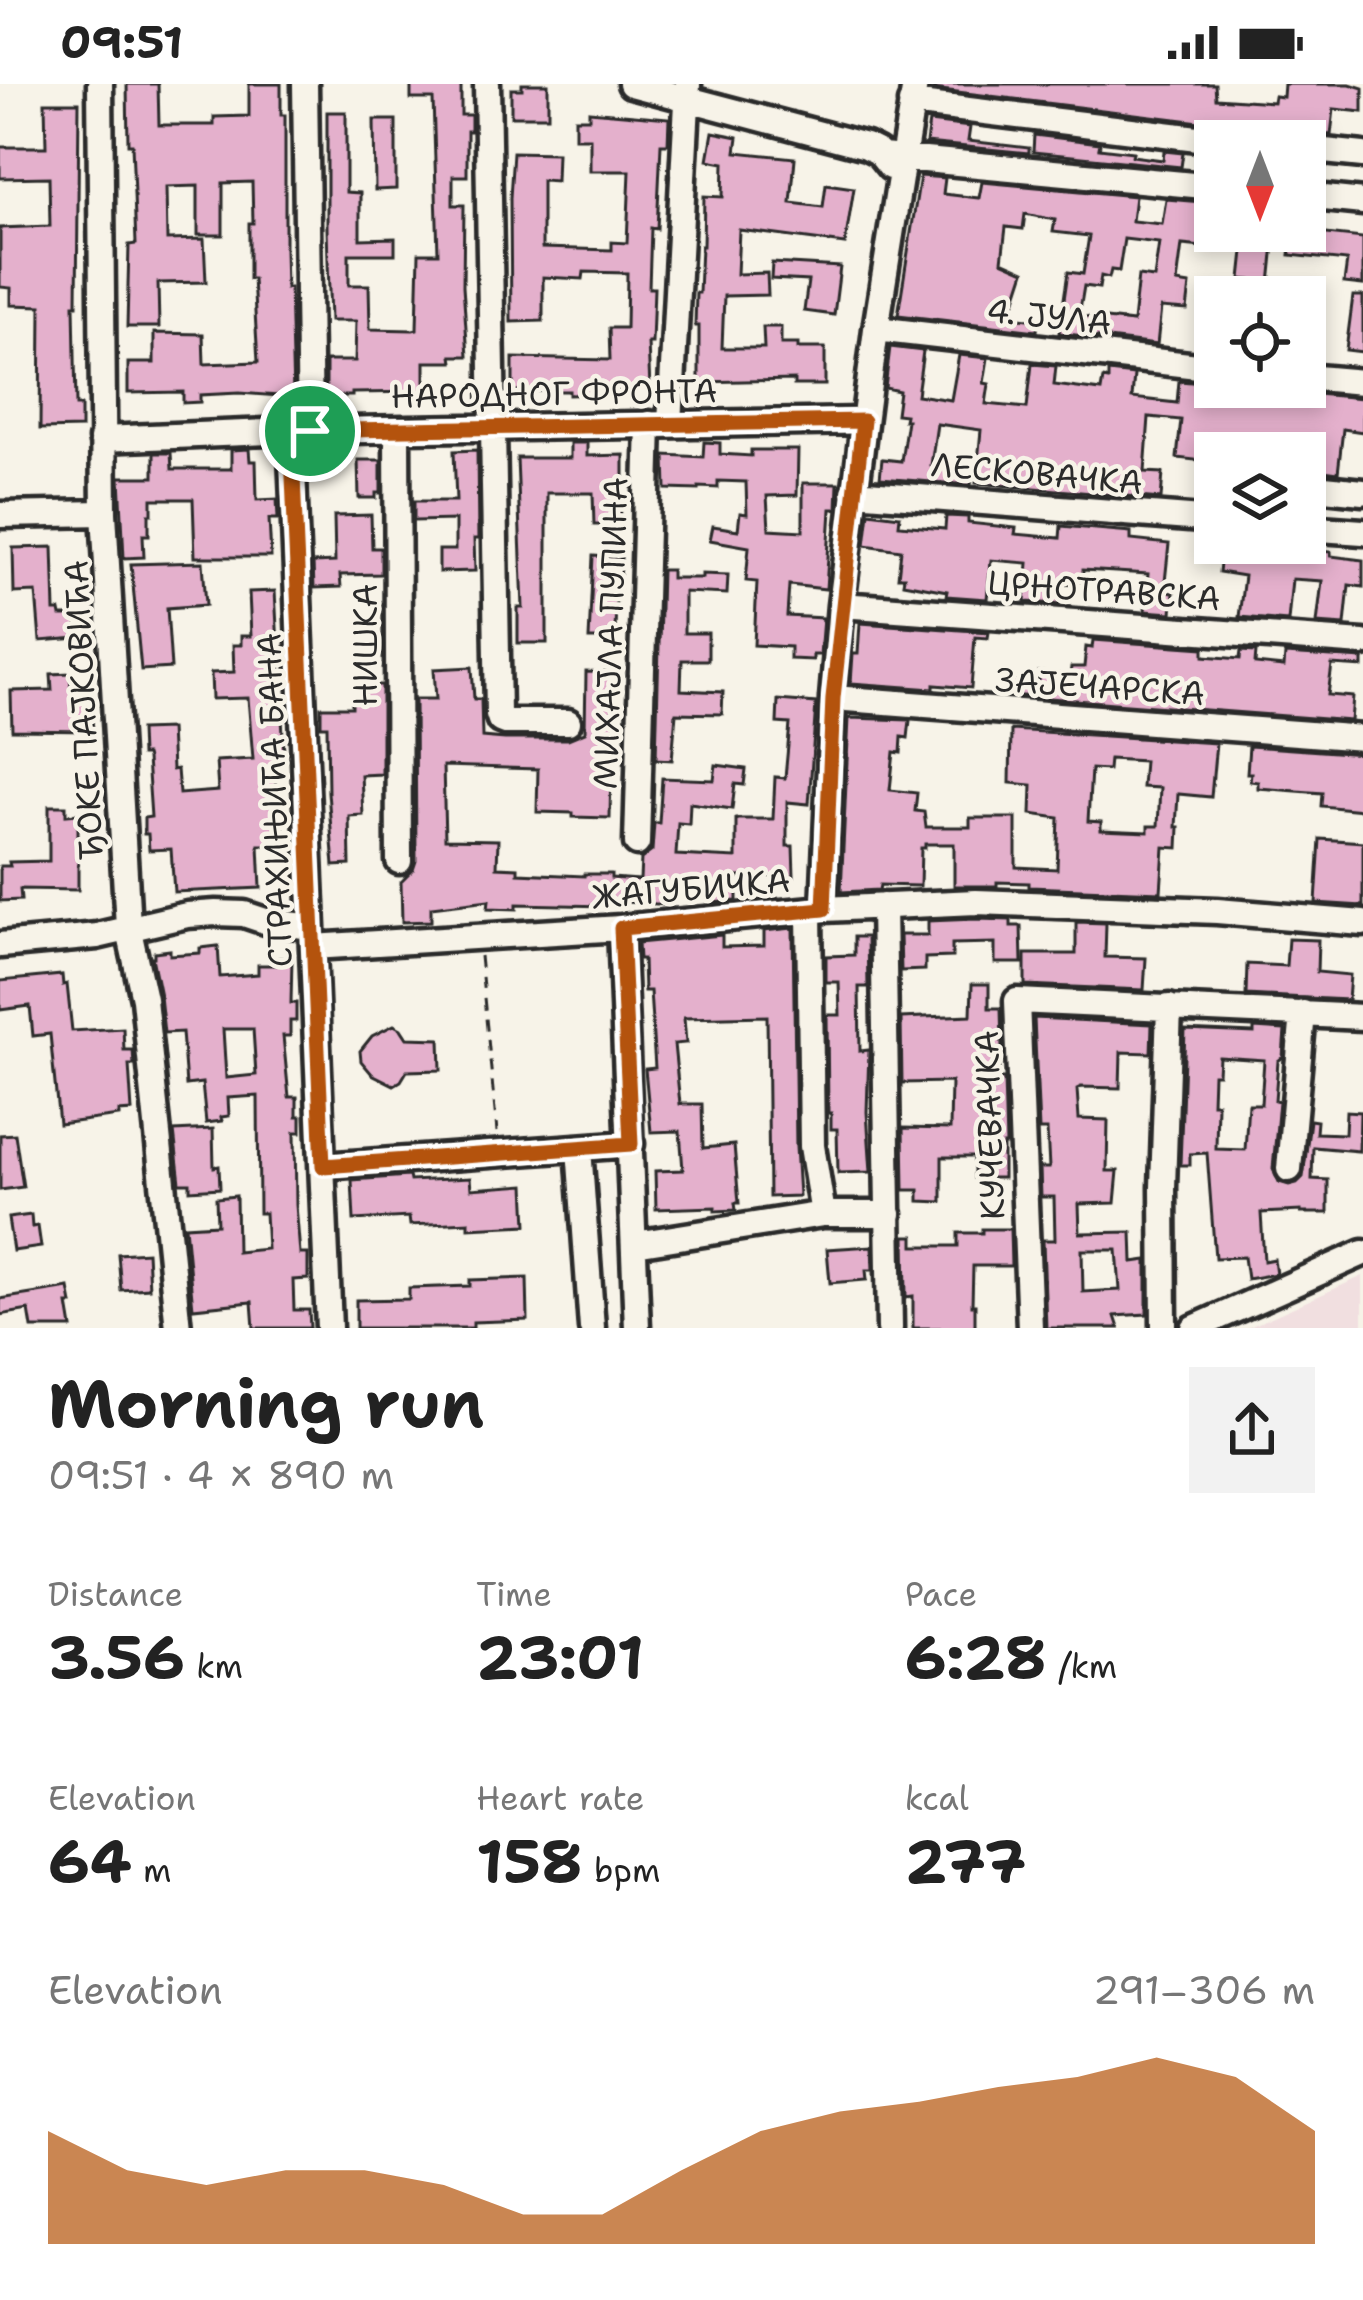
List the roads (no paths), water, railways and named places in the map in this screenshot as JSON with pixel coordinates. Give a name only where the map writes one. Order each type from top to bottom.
[{"type":"street","name":"ЂОКЕ ПАЈКОВИЋА","points":[[100,84],[104,513],[128,926],[145,999],[178,1328]]},
{"type":"street","name":"СТРАХИЊИЋА БАНА","points":[[305,84],[300,431],[312,937],[329,1328]]},
{"type":"street","points":[[487,84],[498,717],[505,722],[568,722]]},
{"type":"street","points":[[631,84],[688,92],[884,153],[1194,185]]},
{"type":"street","name":"МИХАЈЛА ПУПИНА","points":[[637,843],[659,424],[688,92]]},
{"type":"street","points":[[884,153],[912,103]]},
{"type":"street","points":[[823,1214],[812,1147],[817,910],[833,698],[854,492],[898,185],[884,153],[912,103]]},
{"type":"street","points":[[912,103],[1194,138]]},
{"type":"street","points":[[1326,151],[1363,155]]},
{"type":"street","points":[[1326,198],[1363,202]]},
{"type":"street","name":"4. ЈУЛА","points":[[876,329],[1194,366]]},
{"type":"street","points":[[1326,379],[1363,382]]},
{"type":"street","name":"НАРОДНОГ ФРОНТА","points":[[102,439],[863,421]]},
{"type":"street","name":"НИШКА","points":[[397,430],[399,861]]},
{"type":"street","points":[[1326,488],[1363,492]]},
{"type":"street","name":"ЛЕСКОВАЧКА","points":[[854,492],[1194,518]]},
{"type":"street","points":[[0,515],[104,513]]},
{"type":"street","points":[[1326,529],[1363,532]]},
{"type":"street","name":"ЦРНОТРАВСКА","points":[[841,605],[1363,643]]},
{"type":"street","name":"ЗАЈЕЧАРСКА","points":[[833,698],[1363,738]]},
{"type":"street","name":"ЖАГУБИЧКА","points":[[0,945],[97,936],[128,926],[215,913],[244,914],[312,937],[478,937],[976,902],[1217,910],[1363,923]]},
{"type":"street","points":[[884,905],[890,1328]]},
{"type":"street","points":[[621,928],[637,1328]]},
{"type":"street","name":"КУЧЕВАЧКА","points":[[1030,1328],[1017,1000],[1363,1017]]},
{"type":"street","points":[[1164,1328],[1162,1207],[1169,1006]]},
{"type":"street","points":[[1289,1169],[1303,1013]]},
{"type":"street","points":[[323,1166],[631,1144]]},
{"type":"street","points":[[579,1148],[592,1328]]},
{"type":"street","points":[[634,1244],[823,1214],[889,1214]]},
{"type":"street","points":[[1194,1328],[1363,1252]]}]
